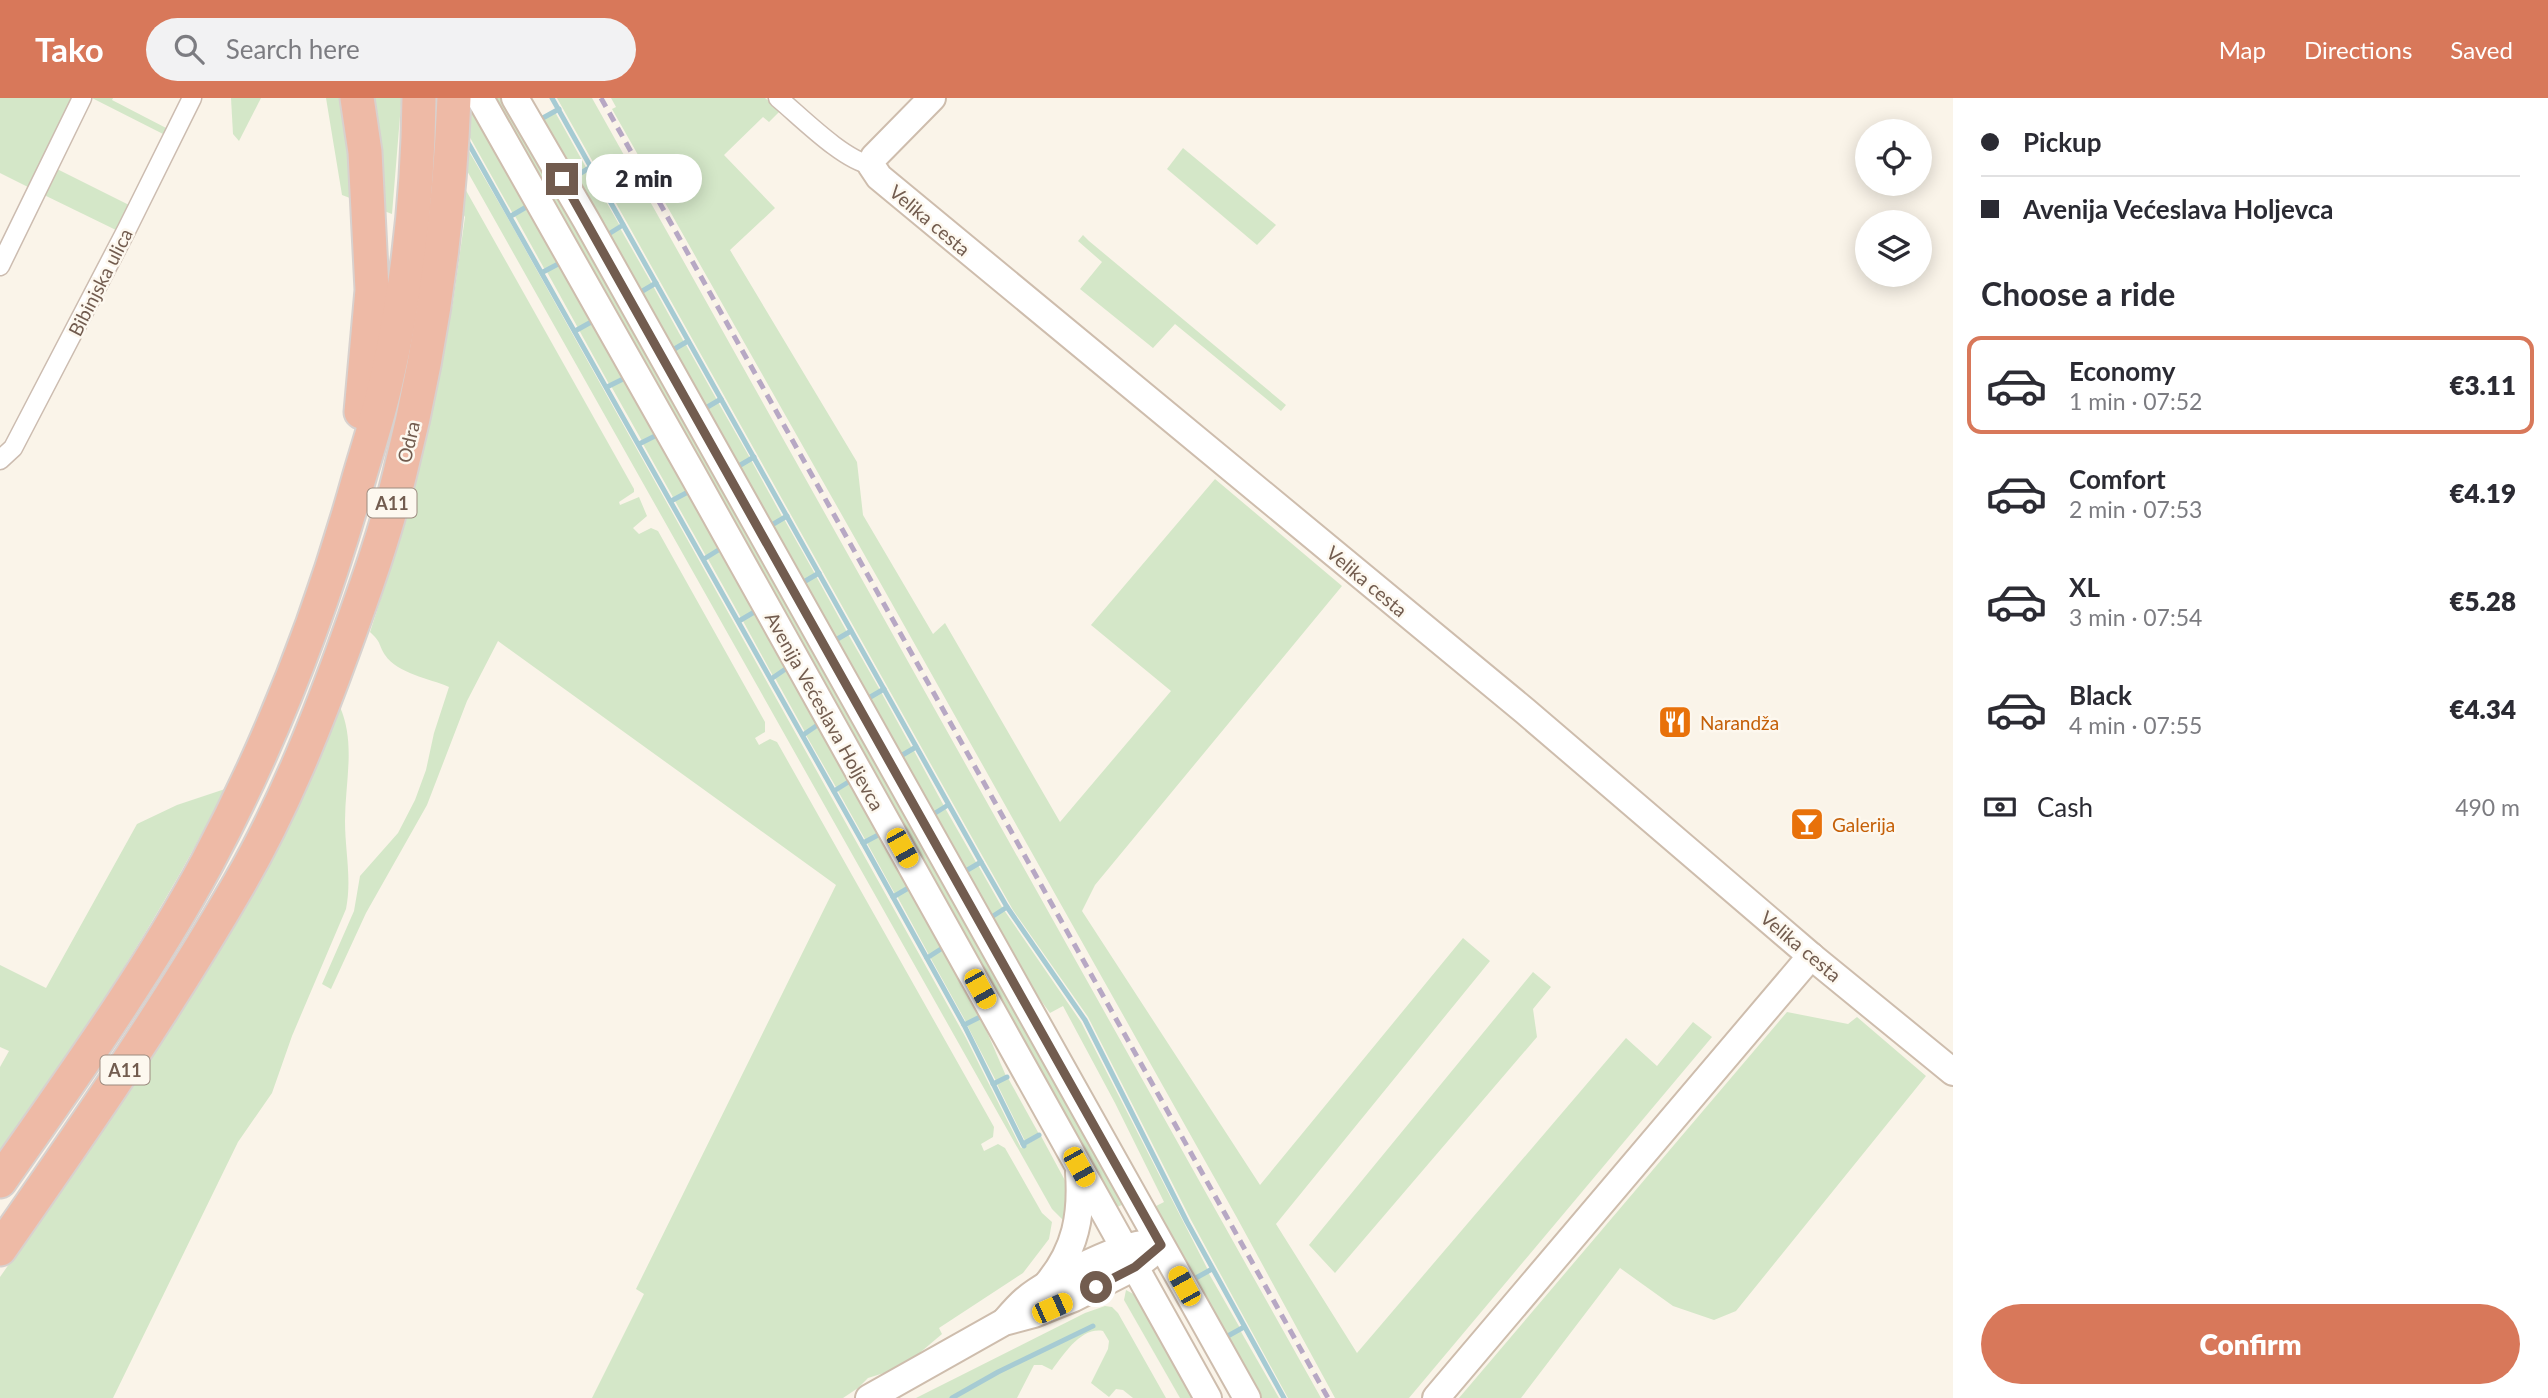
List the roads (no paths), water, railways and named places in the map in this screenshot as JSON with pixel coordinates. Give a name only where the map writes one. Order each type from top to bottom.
[{"type":"highway","points":[[353,502],[372,290],[367,176],[357,98]]},
{"type":"highway","name":"Odra","points":[[0,1181],[83,1063],[206,864],[258,759],[319,609],[353,502],[396,335],[411,215],[419,98]]},
{"type":"highway","name":"Odra","points":[[0,1249],[127,1067],[240,883],[268,830],[323,706],[375,559],[400,476],[415,409],[438,278],[454,98]]},
{"type":"main road","name":"Avenija Većeslava Holjevca","points":[[480,98],[1208,1398]]},
{"type":"main road","name":"Avenija Većeslava Holjevca","points":[[515,98],[1247,1398]]},
{"type":"main road","points":[[871,164],[877,153],[932,98]]},
{"type":"main road","name":"Velika cesta","points":[[871,164],[878,177],[897,193],[1525,711],[1811,956],[1953,1072]]},
{"type":"main road","points":[[1436,1398],[1811,956]]},
{"type":"main road","points":[[1043,1288],[1057,1272],[1075,1238],[1080,1210],[1079,1167]]},
{"type":"main road","points":[[869,1398],[1004,1322],[1052,1308],[1130,1257],[1161,1245]]},
{"type":"main road","points":[[1004,1322],[1025,1300],[1096,1260],[1130,1257]]},
{"type":"street","points":[[0,266],[82,98]]},
{"type":"street","name":"Bibinjska ulica","points":[[0,460],[13,448],[127,229],[191,98]]},
{"type":"street","name":"Velika cesta","points":[[778,98],[846,154],[871,164]]},
{"type":"waterway","points":[[552,98],[1007,907],[1085,1020],[1187,1222],[1284,1398]]},
{"type":"waterway","points":[[541,119],[559,109]]},
{"type":"waterway","points":[[466,139],[964,1025],[1024,1146]]},
{"type":"waterway","points":[[574,177],[591,167]]},
{"type":"waterway","points":[[511,216],[528,206]]},
{"type":"waterway","points":[[607,235],[623,225]]},
{"type":"waterway","points":[[543,272],[560,263]]},
{"type":"waterway","points":[[639,293],[656,283]]},
{"type":"waterway","points":[[575,331],[593,321]]},
{"type":"waterway","points":[[671,351],[688,341]]},
{"type":"waterway","points":[[607,387],[625,378]]},
{"type":"waterway","points":[[704,409],[721,399]]},
{"type":"waterway","points":[[639,444],[657,435]]},
{"type":"waterway","points":[[737,467],[754,457]]},
{"type":"waterway","points":[[671,501],[688,492]]},
{"type":"waterway","points":[[770,526],[787,516]]},
{"type":"waterway","points":[[704,559],[720,549]]},
{"type":"waterway","points":[[802,583],[819,573]]},
{"type":"waterway","points":[[739,621],[756,611]]},
{"type":"waterway","points":[[834,641],[851,631]]},
{"type":"waterway","points":[[771,679],[787,668]]},
{"type":"waterway","points":[[867,699],[884,689]]},
{"type":"waterway","points":[[803,735],[819,724]]},
{"type":"waterway","points":[[899,757],[916,747]]},
{"type":"waterway","points":[[834,791],[850,781]]},
{"type":"waterway","points":[[932,815],[948,805]]},
{"type":"waterway","points":[[863,843],[880,834]]},
{"type":"waterway","points":[[964,872],[981,862]]},
{"type":"waterway","points":[[893,897],[910,887]]},
{"type":"waterway","points":[[990,918],[1007,907]]},
{"type":"waterway","points":[[927,958],[944,947]]},
{"type":"waterway","points":[[964,1025],[980,1017]]},
{"type":"waterway","points":[[993,1084],[1007,1077]]},
{"type":"waterway","points":[[1023,1144],[1039,1135]]},
{"type":"waterway","points":[[1194,1279],[1212,1269]]},
{"type":"waterway","points":[[952,1398],[998,1372],[1093,1326]]},
{"type":"waterway","points":[[1226,1337],[1244,1327]]},
{"type":"railway","points":[[601,98],[1328,1398]]},
{"type":"place","name":"Narandža","points":[[1675,722]]},
{"type":"place","name":"Galerija","points":[[1807,824]]}]
